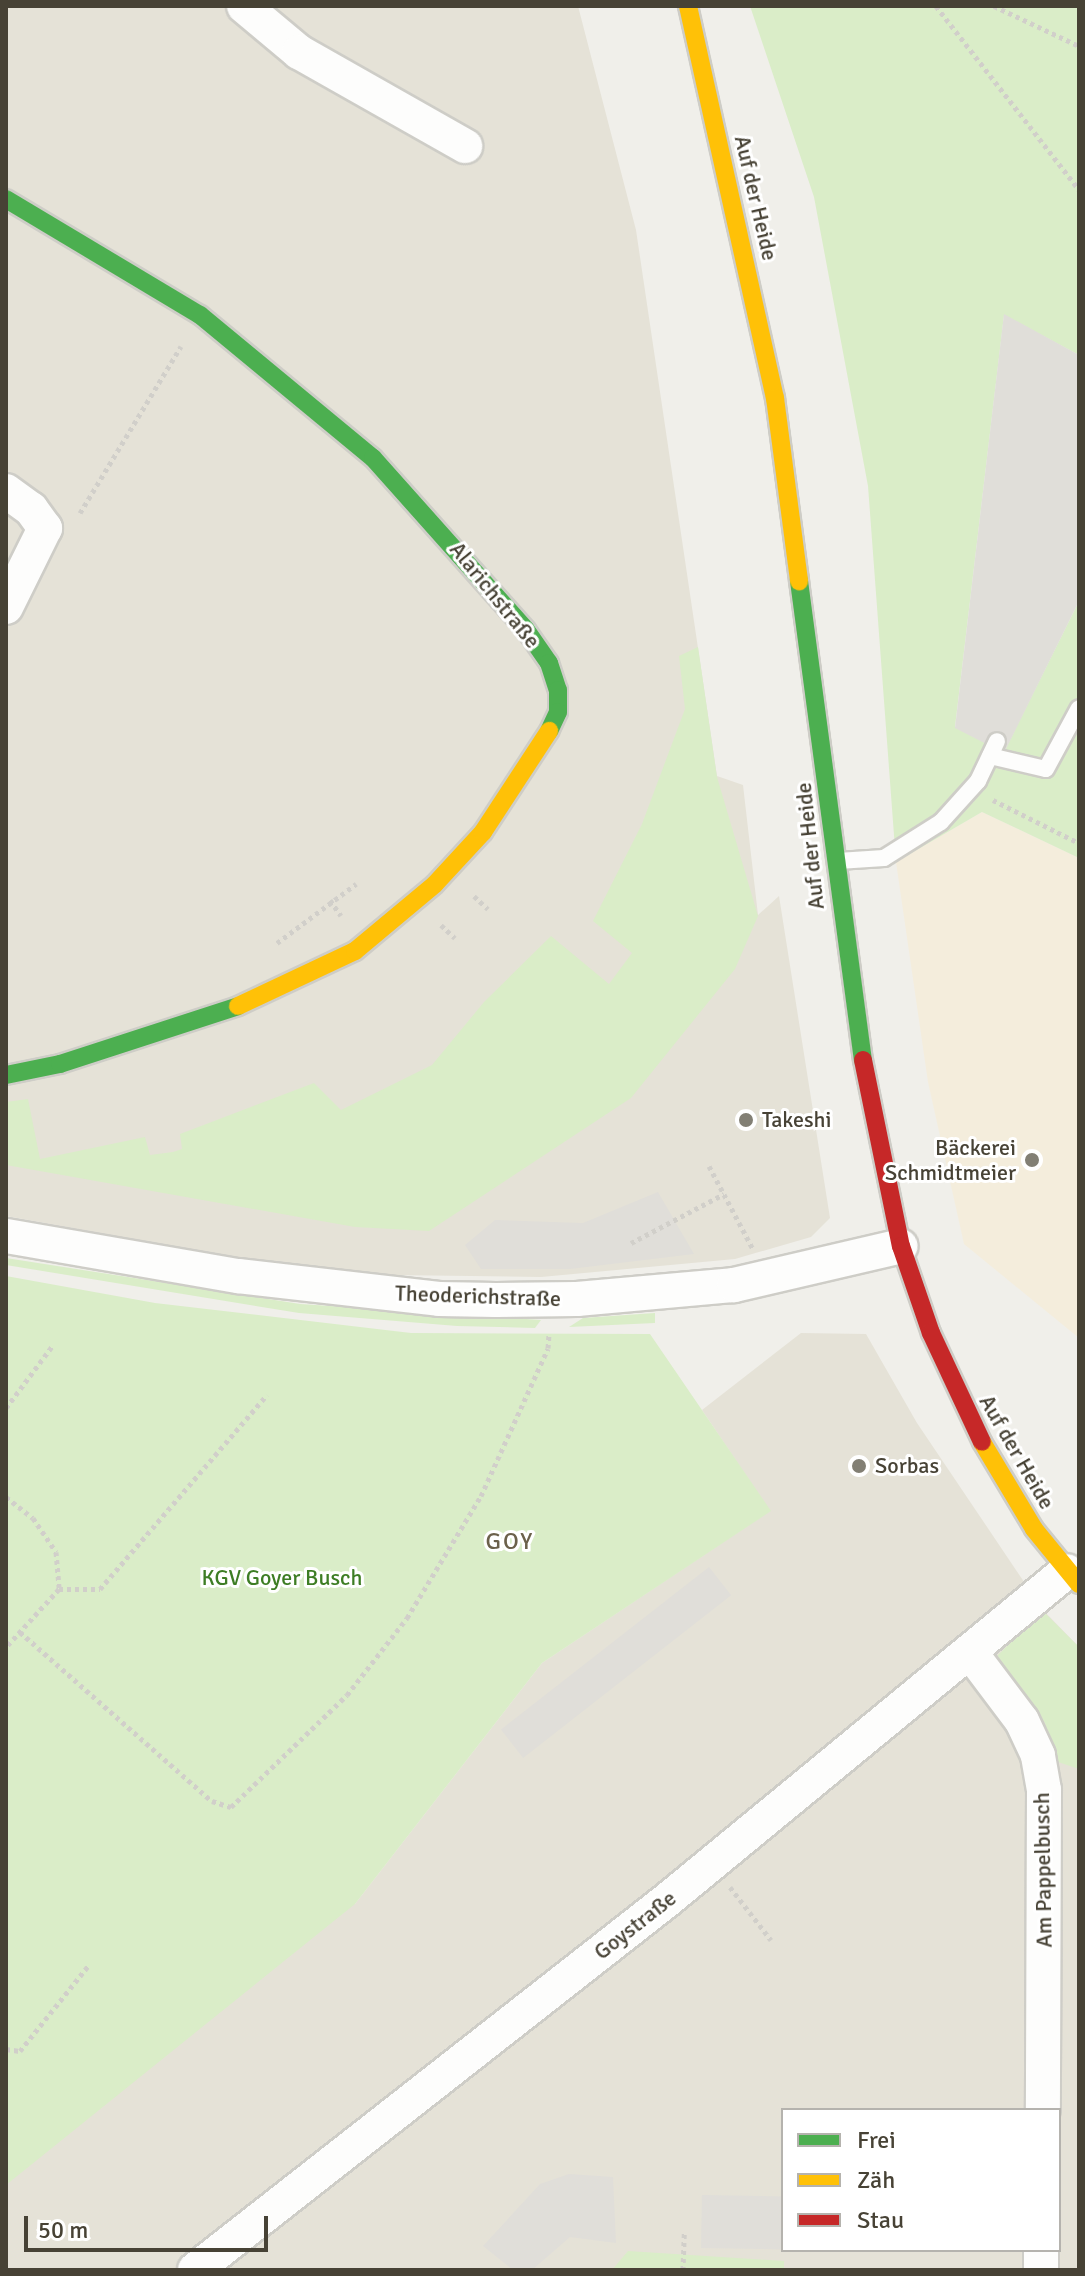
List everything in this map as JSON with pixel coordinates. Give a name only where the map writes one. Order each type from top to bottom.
[{"type":"main road","name":"Auf der Heide","points":[[665,6],[704,78]]},
{"type":"main road","name":"Auf der Heide","points":[[688,6],[775,398],[860,1047],[901,1246],[931,1333],[985,1451],[1034,1529],[1075,1573]]},
{"type":"main road","name":"Alarichstraße","points":[[6,199],[200,315],[315,406],[438,526],[549,663],[558,712],[544,742],[483,832],[435,884],[355,951],[211,1018],[60,1064],[6,1075]]},
{"type":"street","points":[[244,6],[299,52],[465,146]]},
{"type":"street","points":[[6,491],[31,509],[45,528],[6,607]]},
{"type":"street","name":"Theoderichstraße","points":[[6,1236],[238,1276],[439,1299],[577,1299],[767,1279],[901,1246]]},
{"type":"street","name":"Goystraße","points":[[195,2270],[712,1864],[970,1652],[1075,1573]]},
{"type":"street","name":"Am Pappelbusch","points":[[970,1652],[1022,1721],[1038,1756],[1044,1790],[1043,2108]]},
{"type":"lane","points":[[836,861],[884,858],[899,852],[941,822],[970,789],[994,748],[1046,769],[1079,708]]},
{"type":"path","points":[[936,6],[1079,190]]},
{"type":"path","points":[[994,6],[1079,46]]},
{"type":"path","points":[[80,513],[200,315]]},
{"type":"path","points":[[970,789],[1079,843]]},
{"type":"path","points":[[275,955],[270,948],[356,884]]},
{"type":"path","points":[[709,1166],[767,1279]]},
{"type":"path","points":[[631,1243],[724,1194]]},
{"type":"path","points":[[20,1632],[212,1801],[231,1807],[347,1695],[407,1618],[481,1496],[548,1348],[549,1333]]},
{"type":"path","points":[[6,1408],[53,1345]]},
{"type":"path","points":[[59,1589],[100,1589],[267,1395]]},
{"type":"path","points":[[6,1497],[33,1518],[56,1552],[59,1589],[6,1647]]},
{"type":"path","points":[[712,1864],[771,1940]]},
{"type":"path","points":[[6,2049],[20,2051],[89,1965]]},
{"type":"path","points":[[683,2270],[684,2233]]},
{"type":"shaded area","points":[[6,6],[578,6],[636,230],[717,776],[743,785],[758,915],[779,896],[830,1218],[811,1237],[735,1259],[541,1277],[392,1275],[229,1256],[6,1216]]},
{"type":"shaded area","points":[[1004,314],[1079,355],[1079,601],[1004,753],[955,728]]},
{"type":"shaded area","points":[[982,812],[1079,858],[1079,1338],[964,1244],[928,1082],[896,862]]},
{"type":"shaded area","points":[[658,1192],[694,1254],[570,1269],[481,1269],[465,1245],[495,1220],[583,1223]]},
{"type":"shaded area","points":[[801,1333],[866,1334],[917,1423],[1043,1610],[1079,1647],[1079,2270],[6,2270],[6,1830],[355,1904],[542,1663],[770,1511],[702,1410]]},
{"type":"shaded area","points":[[709,1567],[731,1595],[523,1758],[501,1730]]},
{"type":"shaded area","points":[[569,2174],[613,2177],[616,2243],[570,2237],[532,2270],[513,2270],[483,2246],[540,2184]]},
{"type":"shaded area","points":[[702,2195],[781,2196],[781,2249],[701,2248]]},
{"type":"green space","points":[[750,6],[1079,6],[1079,355],[1004,315],[955,727],[1004,752],[1079,601],[1079,858],[982,812],[896,862],[868,486],[814,197]]},
{"type":"green space","points":[[698,647],[717,777],[758,916],[735,969],[631,1098],[429,1231],[355,1227],[6,1165],[6,1102],[28,1099],[40,1159],[145,1137],[150,1155],[173,1152],[182,1149],[180,1134],[314,1083],[341,1110],[432,1065],[484,1002],[551,936],[609,984],[632,953],[593,921],[642,824],[685,709],[679,656]]},
{"type":"green space","points":[[6,1258],[300,1304],[541,1320],[535,1328],[457,1326],[299,1313],[6,1265]]},
{"type":"green space","name":"KGV Goyer Busch","points":[[6,1276],[155,1303],[411,1333],[650,1334],[771,1511],[542,1663],[355,1904],[6,2185]]},
{"type":"green space","points":[[655,1313],[655,1323],[569,1327],[583,1318]]},
{"type":"green space","points":[[1043,1611],[1079,1647],[1079,1769],[1055,1761],[1045,1723],[996,1657]]},
{"type":"green space","points":[[628,2251],[784,2261],[784,2270],[612,2270]]},
{"type":"traffic: fast","points":[[6,199],[200,315],[373,458],[526,630],[549,663],[558,690],[558,712],[549,731]]},
{"type":"traffic: fast","points":[[799,581],[863,1060]]},
{"type":"traffic: fast","points":[[6,1075],[60,1064],[238,1006]]},
{"type":"traffic: slow","points":[[688,6],[775,398],[799,581]]},
{"type":"traffic: slow","points":[[238,1006],[355,951],[435,884],[483,832],[549,731]]},
{"type":"traffic: slow","points":[[982,1442],[1034,1529],[1079,1584]]},
{"type":"traffic: jam","points":[[863,1060],[901,1246],[931,1333],[982,1442]]},
{"type":"place","name":"Takeshi","points":[[746,1120]]},
{"type":"place","name":"Bäckerei Schmidtmeier","points":[[1032,1160]]},
{"type":"place","name":"Sorbas","points":[[859,1466]]},
{"type":"district","name":"GOY","points":[[510,1542]]}]
